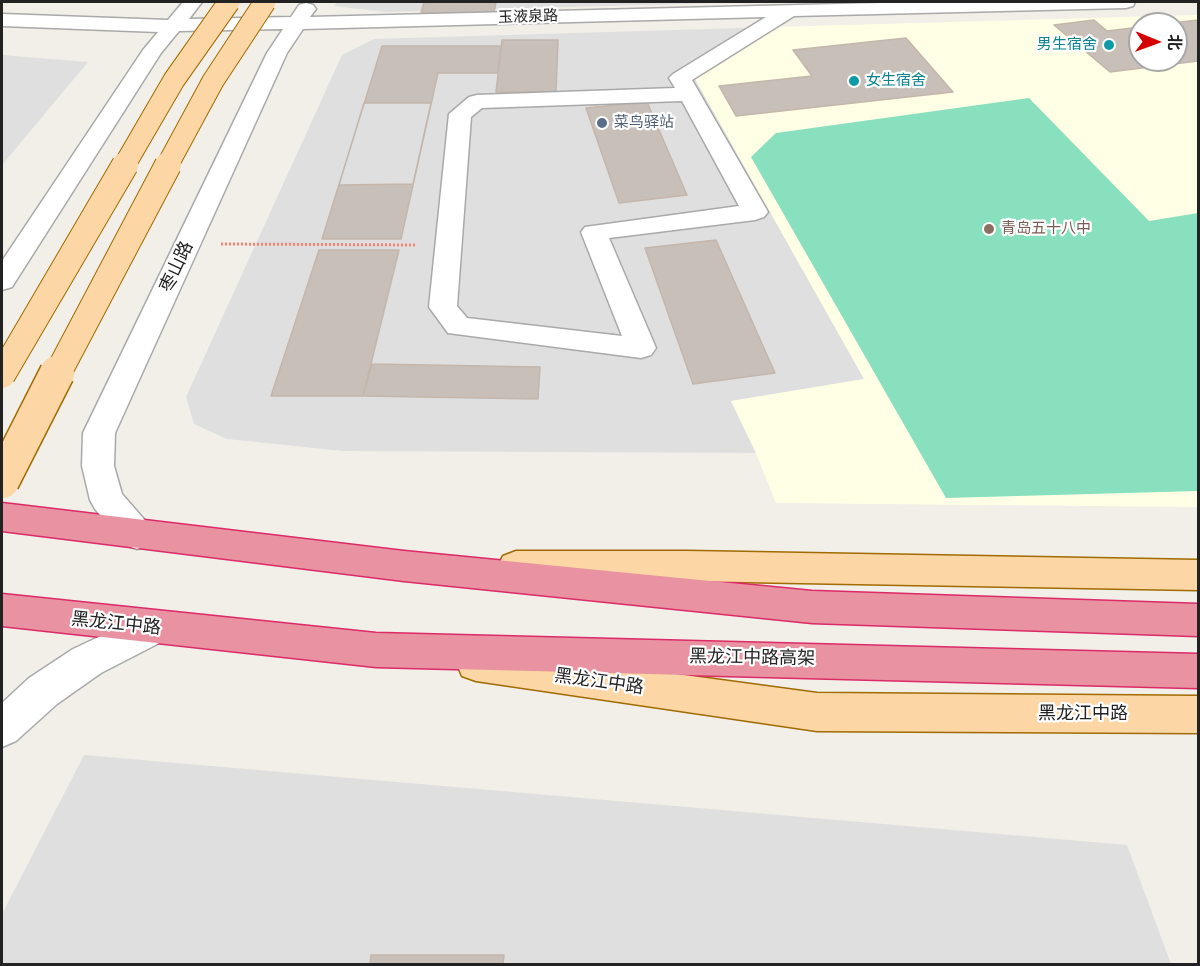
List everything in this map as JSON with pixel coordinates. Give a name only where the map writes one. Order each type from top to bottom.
[{"type":"highway","points":[[2,517],[404,566],[812,607],[1198,620]]},
{"type":"highway","name":"黑龙江中路","points":[[2,610],[376,651]]},
{"type":"highway","name":"黑龙江中路高架","points":[[376,651],[1198,671]]},
{"type":"main road","points":[[2,375],[174,80],[229,2]]},
{"type":"main road","points":[[2,481],[90,309],[213,81],[265,2]]},
{"type":"main road","points":[[404,566],[687,566],[1198,575]]},
{"type":"main road","name":"黑龙江中路","points":[[376,651],[817,712],[1198,715]]},
{"type":"street","points":[[2,281],[153,50],[193,2]]},
{"type":"street","name":"玉液泉路","points":[[2,20],[172,25],[304,12],[672,7],[791,10],[1126,2]]},
{"type":"street","points":[[688,94],[477,102],[460,114],[443,308],[458,326],[640,348],[594,232],[755,212],[680,78],[791,10]]},
{"type":"street","name":"枣山路","points":[[137,535],[107,500],[98,466],[99,433],[277,53],[304,12]]},
{"type":"street","points":[[2,728],[43,691],[87,661],[152,628]]},
{"type":"path","points":[[188,244],[448,245]]},
{"type":"shaded area","points":[[337,2],[754,2],[385,12],[334,6]]},
{"type":"shaded area","name":"青岛五十八中","points":[[1188,15],[1198,15],[1198,507],[776,503],[756,453],[731,401],[864,379],[695,79],[775,27],[1128,17],[1128,72],[1188,72]]},
{"type":"shaded area","points":[[775,27],[695,79],[865,379],[731,401],[756,453],[343,451],[227,439],[194,424],[186,397],[342,55],[374,39]]},
{"type":"shaded area","points":[[2,55],[88,62],[2,165]]},
{"type":"shaded area","points":[[84,755],[1127,845],[1171,964],[2,964],[2,914]]},
{"type":"green space","name":"青岛五十八中","points":[[1029,98],[1149,221],[1198,213],[1198,491],[946,498],[751,157],[776,133]]},
{"type":"building","points":[[424,2],[496,2],[494,13],[421,13]]},
{"type":"building","name":"男生宿舍","points":[[1094,20],[1107,31],[1128,28],[1128,70],[1110,72],[1054,25]]},
{"type":"building","name":"男生宿舍","points":[[1198,20],[1198,61],[1188,62],[1188,21]]},
{"type":"building","name":"女生宿舍","points":[[906,38],[953,92],[736,116],[719,86],[812,76],[793,50]]},
{"type":"building","points":[[502,40],[558,40],[556,92],[496,92]]},
{"type":"building","points":[[382,46],[501,46],[498,73],[438,73],[401,239],[322,239]]},
{"type":"building","points":[[647,102],[687,195],[619,203],[586,108]]},
{"type":"building","points":[[364,103],[431,103],[413,184],[339,185]]},
{"type":"building","points":[[716,240],[775,373],[693,384],[645,248]]},
{"type":"building","points":[[319,250],[399,250],[363,396],[271,396]]},
{"type":"building","points":[[372,364],[540,367],[538,399],[363,396]]},
{"type":"building","points":[[371,955],[504,955],[503,964],[370,964]]},
{"type":"place","name":"男生宿舍","points":[[1109,45]]},
{"type":"place","name":"女生宿舍","points":[[854,81]]},
{"type":"place","name":"菜鸟驿站","points":[[602,123]]},
{"type":"place","name":"青岛五十八中","points":[[989,229]]}]
